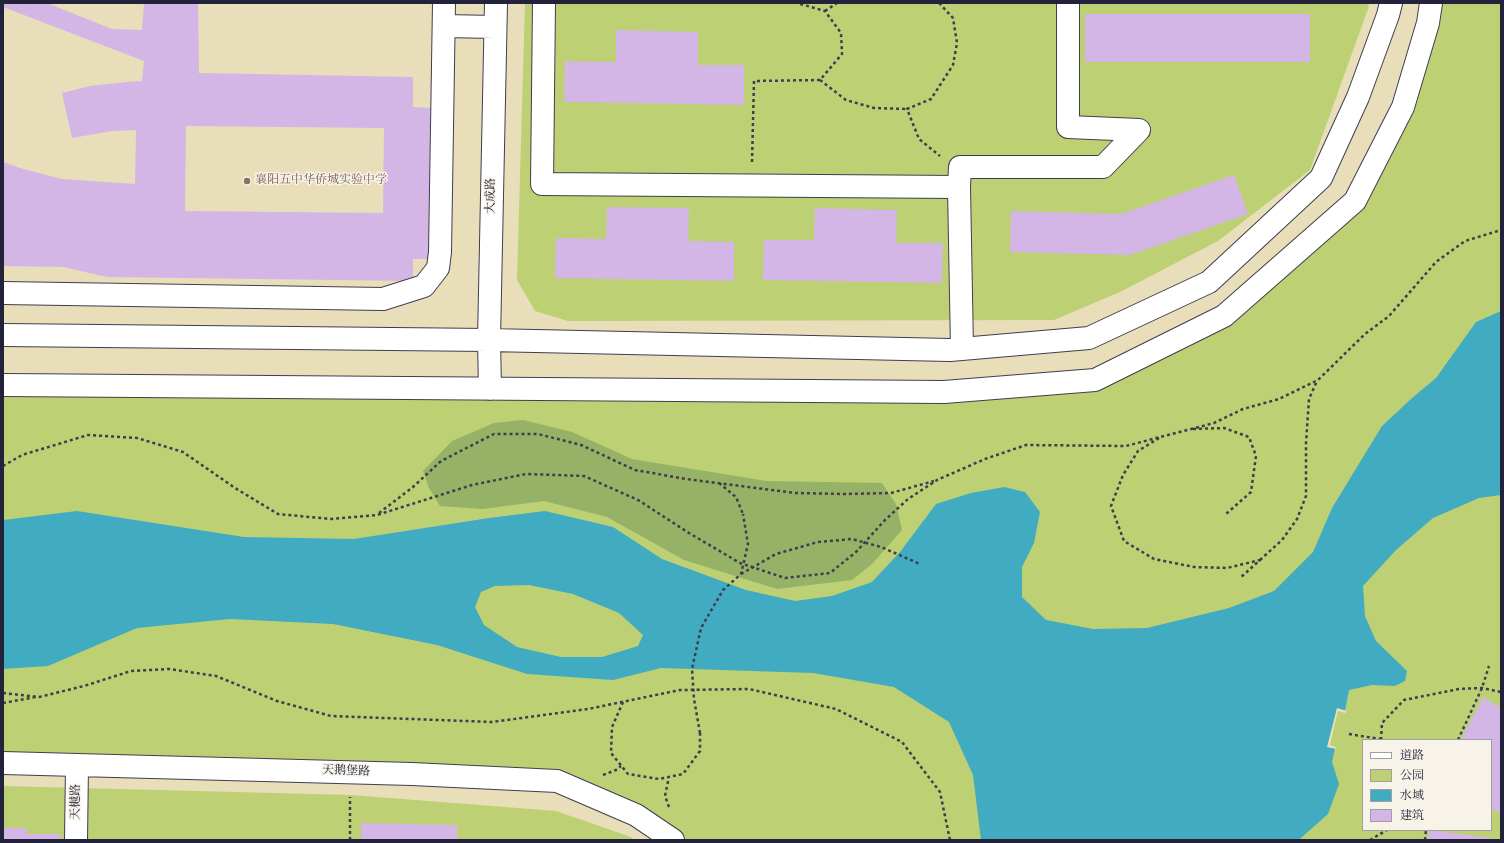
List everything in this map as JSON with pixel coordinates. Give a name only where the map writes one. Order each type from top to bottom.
[{"type":"street","points":[[3,293],[383,299],[424,286],[438,268],[440,252],[444,3]]},
{"type":"street","name":"大成路","points":[[490,389],[489,340],[496,3]]},
{"type":"street","points":[[544,3],[542,184],[751,186],[960,177],[1103,167],[1139,130],[1068,127],[1068,3]]},
{"type":"street","points":[[3,335],[489,340],[950,350],[1089,338],[1209,282],[1321,178],[1358,97],[1391,3]]},
{"type":"street","points":[[3,385],[944,392],[1095,380],[1224,316],[1355,202],[1403,107],[1428,23],[1431,3]]},
{"type":"street","points":[[444,26],[495,27]]},
{"type":"street","points":[[960,177],[962,350]]},
{"type":"street","name":"天鹅堡路","points":[[3,763],[351,772],[557,781],[636,815],[673,840]]},
{"type":"street","name":"天樾路","points":[[76,840],[77,765]]},
{"type":"path","points":[[797,3],[825,11],[841,33],[842,54],[820,80]]},
{"type":"path","points":[[825,11],[837,3]]},
{"type":"path","points":[[751,186],[754,81],[820,80],[846,100],[874,108],[907,109],[931,99],[953,65],[957,43],[953,18],[939,3]]},
{"type":"path","points":[[907,109],[919,139],[960,177]]},
{"type":"path","points":[[377,515],[413,487],[441,461],[494,434],[538,434],[581,445],[635,470],[686,479],[795,493],[845,494],[891,493],[937,480],[1026,445],[1126,446],[1163,435],[1214,423],[1243,409],[1279,399],[1318,380],[1365,334],[1389,316],[1436,262],[1465,241],[1501,230]]},
{"type":"path","points":[[1240,578],[1282,540],[1298,519],[1306,496],[1306,444],[1310,399],[1318,380]]},
{"type":"path","points":[[1186,429],[1224,428],[1249,437],[1256,456],[1251,492],[1226,514]]},
{"type":"path","points":[[3,466],[22,455],[88,435],[137,438],[184,452],[235,488],[278,514],[331,519],[377,515],[472,485],[526,474],[584,476],[638,500],[689,533],[740,563],[785,578],[830,573],[856,552],[885,520],[908,499],[937,480]]},
{"type":"path","points":[[1163,435],[1138,450],[1123,475],[1111,506],[1124,541],[1154,559],[1194,567],[1227,568],[1260,560]]},
{"type":"path","points":[[719,483],[736,497],[743,514],[748,544],[741,574]]},
{"type":"path","points":[[623,702],[612,727],[611,753],[628,774],[659,779],[684,774],[700,750],[700,733],[694,698],[692,669],[700,628],[724,590],[741,574],[776,554],[818,542],[852,539],[881,546],[920,564]]},
{"type":"path","points":[[1458,739],[1482,688],[1489,666]]},
{"type":"path","points":[[3,703],[39,697],[84,686],[131,671],[170,669],[216,676],[277,701],[331,716],[492,722],[588,709],[680,690],[749,689],[836,709],[902,742],[940,792],[950,840]]},
{"type":"path","points":[[1349,734],[1381,739],[1382,723],[1404,700],[1459,689],[1482,688],[1501,692]]},
{"type":"path","points":[[3,693],[39,697]]},
{"type":"path","points":[[350,840],[351,772]]},
{"type":"path","points":[[1370,840],[1385,831]]},
{"type":"green space","points":[[525,3],[1369,3],[1310,170],[1218,241],[1120,292],[1054,320],[568,321],[535,311],[517,280]]},
{"type":"green space","points":[[1431,3],[1501,3],[1501,840],[673,840],[557,781],[3,763],[3,385],[944,392],[1095,380],[1224,316],[1355,201]]},
{"type":"green space","points":[[523,420],[572,432],[632,459],[766,481],[882,483],[896,504],[902,530],[872,564],[852,580],[777,589],[684,560],[607,517],[544,501],[483,509],[440,506],[429,488],[423,471],[452,441],[494,423]]},
{"type":"green space","points":[[3,786],[351,795],[556,811],[631,837],[634,840],[3,840]]},
{"type":"water","points":[[1501,311],[1501,495],[1479,498],[1433,518],[1396,550],[1363,586],[1365,616],[1376,641],[1407,671],[1405,681],[1395,686],[1372,685],[1349,690],[1345,711],[1337,709],[1328,747],[1335,748],[1332,762],[1339,784],[1328,814],[1300,840],[981,840],[973,775],[949,722],[894,687],[813,673],[661,668],[613,680],[527,674],[437,645],[333,624],[230,619],[137,628],[48,666],[3,669],[3,520],[77,511],[244,537],[354,539],[545,511],[613,527],[662,559],[746,590],[795,601],[832,596],[872,582],[900,552],[936,504],[971,493],[1004,487],[1025,492],[1040,512],[1034,543],[1022,567],[1022,597],[1046,620],[1093,629],[1147,628],[1229,608],[1274,591],[1313,552],[1332,508],[1382,426],[1436,378],[1476,322]],"holes":[[[529,585],[573,594],[619,613],[643,635],[638,646],[602,657],[561,657],[517,647],[484,625],[475,607],[481,592],[495,586]]]},
{"type":"pier","points":[[1337,708],[1347,711],[1345,713],[1338,711],[1330,745],[1336,747],[1336,749],[1327,747]]},
{"type":"building","points":[[3,3],[47,3],[112,29],[142,30],[144,3],[198,3],[199,73],[413,77],[413,107],[434,108],[433,259],[413,259],[413,281],[107,277],[63,267],[3,266],[3,162],[62,179],[135,184],[136,130],[112,131],[72,138],[62,93],[90,86],[142,81],[144,61],[3,7]],"holes":[[[186,126],[384,128],[383,213],[185,211]]]},
{"type":"building","points":[[1085,14],[1310,14],[1310,62],[1085,62]]},
{"type":"building","points":[[616,30],[698,32],[698,65],[744,65],[744,105],[564,102],[565,61],[616,62]]},
{"type":"building","points":[[1234,175],[1248,214],[1130,255],[1010,252],[1011,211],[1121,214]]},
{"type":"building","points":[[607,207],[689,208],[688,241],[734,242],[734,281],[555,278],[556,238],[606,239]]},
{"type":"building","points":[[815,208],[897,210],[896,243],[943,243],[942,283],[763,280],[764,240],[814,240]]},
{"type":"building","points":[[1483,697],[1501,708],[1501,814],[1492,809],[1492,739],[1462,739]]},
{"type":"building","points":[[361,823],[457,825],[457,840],[361,840]]},
{"type":"building","points":[[3,828],[27,828],[26,834],[61,834],[61,840],[3,840]]},
{"type":"building","points":[[1429,831],[1497,839],[1497,840],[1428,840]]},
{"type":"place","name":"襄阳五中华侨城实验中学","points":[[247,181]]}]
